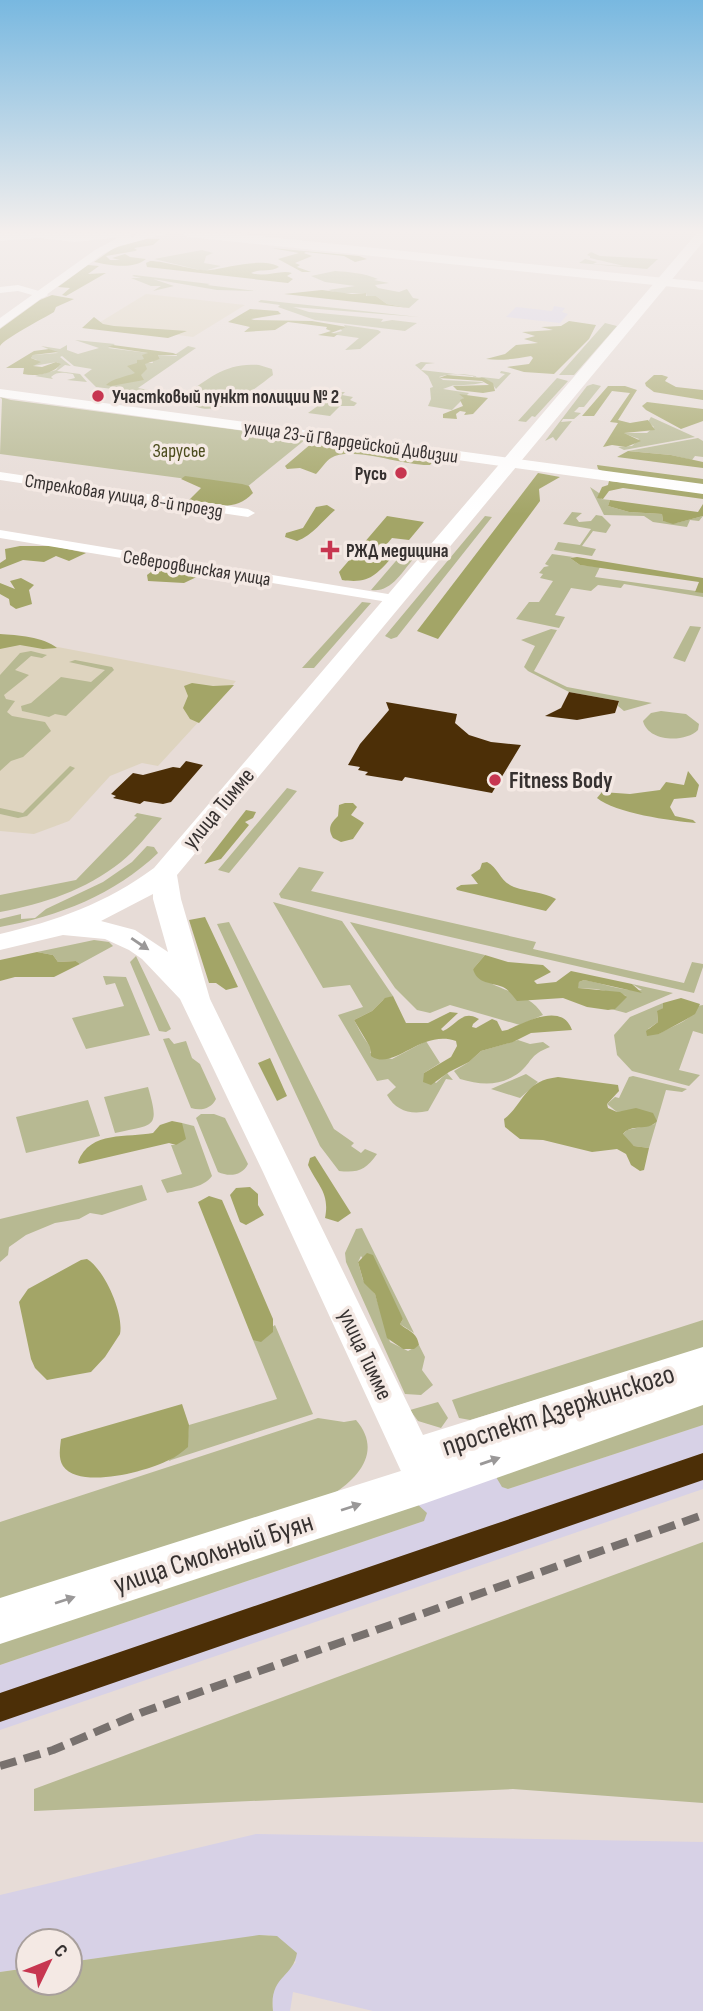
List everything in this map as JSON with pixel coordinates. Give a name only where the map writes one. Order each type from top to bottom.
[{"type":"main road","name":"улица Тимме","points":[[419,1469],[280,1172],[195,999],[167,899],[163,874],[626,327]]},
{"type":"main road","points":[[0,942],[51,931],[108,909],[163,874]]},
{"type":"main road","points":[[51,931],[102,929],[132,939],[159,958],[195,999]]},
{"type":"main road","name":"проспект Дзержинского","points":[[419,1469],[703,1362]]},
{"type":"main road","name":"проспект Дзержинского","points":[[419,1469],[703,1387]]},
{"type":"main road","name":"улица Смольный Буян","points":[[0,1621],[419,1469]]},
{"type":"street","name":"улица 23-й Гвардейской Дивизии","points":[[0,393],[703,489]]},
{"type":"street","name":"Стрелковая улица, 8-й проезд","points":[[0,476],[248,513]]},
{"type":"street","name":"Северодвинская улица","points":[[0,534],[394,599]]},
{"type":"shaded area","points":[[118,327],[209,327],[193,337]]},
{"type":"shaded area","points":[[0,636],[236,681],[158,766],[142,763],[110,776],[69,821],[34,834],[0,831]]},
{"type":"shaded area","points":[[703,1425],[703,1489],[0,1730],[0,1665],[424,1521],[415,1502],[498,1471],[508,1489]]},
{"type":"shaded area","points":[[256,1834],[703,1842],[703,2011],[373,2011],[293,1992],[290,2011],[273,2011],[272,1996],[278,1980],[296,1962],[269,1935],[84,1960],[84,1927],[14,1927],[14,1970],[0,1972],[0,1895]]},
{"type":"green space","points":[[3,327],[28,327],[0,346],[0,329]]},
{"type":"green space","points":[[126,327],[187,331],[168,338],[82,328]]},
{"type":"green space","points":[[250,327],[280,327],[275,330],[244,332]]},
{"type":"green space","points":[[347,327],[331,333],[338,334],[334,337],[318,335],[331,331],[326,329]]},
{"type":"green space","points":[[357,327],[381,332],[360,349],[345,350],[359,338],[330,334],[342,331],[340,328]]},
{"type":"green space","points":[[371,327],[411,327],[405,331]]},
{"type":"green space","points":[[541,327],[595,327],[589,339],[554,374],[524,372],[507,367],[529,364],[533,358],[531,356],[486,359],[505,354],[516,345],[538,343],[524,339],[535,336],[522,332],[553,330]]},
{"type":"green space","points":[[602,327],[616,327],[574,375],[559,375]]},
{"type":"green space","points":[[75,340],[115,344],[108,348],[148,353],[145,359],[138,360],[142,363],[153,363],[152,360],[160,359],[158,355],[177,356],[176,354],[188,346],[196,348],[138,388],[154,391],[146,393],[96,387],[84,375],[92,369],[74,366],[62,356],[60,357],[71,366],[65,365],[57,371],[80,374],[87,382],[67,380],[75,378],[73,374],[67,373],[56,374],[51,377],[53,379],[35,376],[56,370],[60,365],[57,362],[33,366],[37,360],[31,358],[33,355],[58,353],[41,346],[60,349],[67,345],[67,350],[78,354],[99,348]]},
{"type":"green space","points":[[113,345],[178,355],[158,355],[160,359],[145,364],[147,369],[141,375],[144,380],[111,386],[106,385],[135,373],[127,366],[144,359],[142,355],[148,353],[108,347]]},
{"type":"green space","points":[[49,349],[58,352],[33,355],[31,358],[41,362],[33,366],[42,367],[56,362],[61,364],[49,372],[28,375],[23,374],[24,368],[6,368],[34,351]]},
{"type":"green space","points":[[421,362],[435,363],[426,364],[421,370],[458,374],[439,377],[443,380],[484,382],[443,389],[469,393],[452,410],[428,406],[431,399],[430,388],[433,387],[428,376],[415,365]]},
{"type":"green space","points":[[259,365],[272,369],[273,375],[230,404],[206,409],[183,399],[219,372],[237,366]]},
{"type":"green space","points":[[501,371],[511,373],[496,389],[486,380],[475,376],[499,379],[505,374],[500,373]]},
{"type":"green space","points":[[447,375],[484,378],[493,383],[495,391],[483,393],[457,390],[453,386],[489,385],[482,381],[439,378]]},
{"type":"green space","points":[[654,375],[668,377],[665,381],[676,387],[703,390],[703,400],[654,392],[646,386],[645,383]]},
{"type":"green space","points":[[557,378],[568,381],[535,417],[532,416],[526,422],[518,421]]},
{"type":"green space","points":[[587,386],[601,386],[584,407],[579,407],[574,412],[581,413],[574,419],[563,419],[561,422],[572,421],[556,441],[553,437],[545,441]]},
{"type":"green space","points":[[608,386],[625,386],[637,390],[618,420],[630,423],[648,420],[655,430],[624,433],[641,441],[626,447],[603,447],[618,423],[610,422],[630,393],[612,391],[594,416],[582,416]]},
{"type":"green space","points":[[337,392],[345,392],[342,395],[353,397],[350,400],[357,403],[354,406],[340,406],[330,416],[308,413]]},
{"type":"green space","points":[[459,394],[488,398],[473,414],[464,415],[466,412],[460,411],[456,414],[457,419],[443,418],[443,414],[463,406],[460,400],[464,398]]},
{"type":"green space","name":"Зарусье","points":[[0,397],[306,439],[247,487],[0,454]]},
{"type":"green space","points":[[647,402],[703,409],[703,421],[681,429],[646,410],[642,406]]},
{"type":"green space","points":[[651,417],[695,437],[624,450],[618,447],[632,446],[639,439],[623,433],[647,433],[654,427],[648,422]]},
{"type":"green space","points":[[698,438],[703,441],[703,457],[695,456],[692,460],[628,451]]},
{"type":"green space","points":[[312,443],[435,459],[430,465],[351,454],[331,458],[316,474],[300,468],[287,469],[285,466]]},
{"type":"green space","points":[[628,451],[671,455],[703,462],[703,468],[617,457]]},
{"type":"green space","points":[[597,465],[703,479],[703,486],[604,472],[598,469]]},
{"type":"green space","points":[[538,473],[560,477],[539,489],[540,501],[438,639],[417,631]]},
{"type":"green space","points":[[185,476],[242,484],[249,486],[253,493],[239,503],[223,506],[188,501],[201,488],[181,479]]},
{"type":"green space","points":[[609,481],[703,492],[703,499],[623,488],[609,491],[603,499],[597,498],[602,487],[608,485]]},
{"type":"green space","points":[[590,487],[599,493],[601,499],[610,500],[608,506],[629,512],[662,514],[663,521],[676,523],[703,516],[699,521],[690,520],[687,527],[653,522],[644,516],[604,515]]},
{"type":"green space","points":[[610,500],[698,512],[703,504],[703,516],[673,524],[663,521],[662,514],[629,512],[608,506]]},
{"type":"green space","points":[[327,505],[335,510],[308,535],[297,541],[285,537],[286,533],[303,528],[316,507]]},
{"type":"green space","points":[[572,512],[582,513],[576,518],[579,522],[591,521],[596,515],[602,516],[611,525],[606,533],[593,531],[582,546],[596,549],[592,556],[554,550],[558,542],[580,545],[591,529],[563,524]]},
{"type":"green space","points":[[387,516],[424,522],[409,540],[392,538],[380,552],[394,555],[372,576],[359,581],[342,580],[339,572]]},
{"type":"green space","points":[[485,516],[492,517],[397,637],[391,639],[385,636]]},
{"type":"green space","points":[[53,546],[86,553],[69,561],[56,556],[44,562],[23,560],[0,569],[0,563],[6,559],[5,549]]},
{"type":"green space","points":[[552,554],[573,557],[570,558],[580,565],[600,567],[595,577],[703,592],[703,597],[624,584],[621,588],[598,585],[591,591],[571,588],[555,615],[565,617],[559,628],[516,619],[529,602],[539,602],[553,581],[540,578],[543,574],[539,573],[549,566],[545,564]]},
{"type":"green space","points":[[401,555],[414,558],[390,585],[371,590]]},
{"type":"green space","points":[[570,558],[703,578],[703,593],[695,592],[699,582],[580,565]]},
{"type":"green space","points":[[168,566],[205,573],[184,583],[148,581],[147,575],[155,569]]},
{"type":"green space","points":[[21,578],[34,585],[29,590],[32,604],[16,609],[10,605],[9,599],[0,594],[0,583],[15,589],[10,581]]},
{"type":"green space","points":[[362,602],[371,603],[314,668],[302,668]]},
{"type":"green space","points":[[690,626],[701,627],[685,662],[673,658]]},
{"type":"green space","points":[[551,629],[557,630],[534,671],[567,687],[652,703],[624,711],[618,706],[619,701],[569,692],[528,671],[524,667],[535,646],[521,640]]},
{"type":"green space","points":[[0,634],[38,639],[57,648],[43,649],[20,645],[0,649]]},
{"type":"green space","points":[[31,651],[47,655],[42,658],[31,656],[15,670],[29,675],[4,695],[6,699],[15,701],[7,712],[12,716],[45,722],[51,731],[23,757],[11,761],[0,771],[0,675],[20,653]]},
{"type":"green space","points":[[75,660],[112,667],[114,670],[66,716],[55,714],[49,717],[22,711],[21,706],[31,703],[61,677],[91,682],[105,670],[69,662]]},
{"type":"green space","points":[[192,683],[234,685],[199,723],[190,719],[183,708],[188,696],[184,686]]},
{"type":"green space","points":[[661,711],[686,714],[699,724],[698,730],[685,737],[659,737],[646,728],[643,721],[651,713]]},
{"type":"green space","points":[[70,766],[75,768],[27,816],[18,818],[0,814],[0,808],[23,813]]},
{"type":"green space","points":[[688,771],[699,785],[696,797],[674,799],[670,807],[675,816],[696,823],[630,812],[597,798],[602,792],[630,794],[660,790],[666,782],[684,785]]},
{"type":"green space","points":[[287,788],[297,791],[229,873],[218,870]]},
{"type":"green space","points":[[353,803],[357,807],[351,815],[364,823],[353,839],[341,842],[333,838],[330,828],[338,816],[339,805]]},
{"type":"green space","points":[[246,810],[256,812],[253,818],[245,822],[249,825],[221,859],[204,864]]},
{"type":"green space","points":[[137,813],[162,818],[132,852],[108,872],[64,894],[0,912],[0,895],[76,880],[137,817],[134,816]]},
{"type":"green space","points":[[147,846],[154,847],[158,853],[123,881],[104,892],[64,910],[43,917],[0,927],[0,919],[21,914],[21,919],[35,918],[46,909],[103,882],[132,862]]},
{"type":"green space","points":[[487,862],[509,884],[556,899],[546,911],[457,890],[461,885],[478,884],[471,875],[480,869],[482,863]]},
{"type":"green space","points":[[299,867],[324,872],[311,891],[536,942],[533,949],[684,983],[692,962],[703,964],[703,967],[694,993],[281,898],[279,894]]},
{"type":"green space","points":[[273,902],[342,921],[393,996],[354,1020],[371,1047],[370,1053],[392,1059],[426,1041],[440,1063],[424,1073],[436,1083],[447,1073],[453,1080],[446,1079],[428,1111],[404,1110],[395,1105],[387,1095],[396,1087],[388,1079],[377,1081],[338,1015],[363,1007],[350,985],[323,988]]},
{"type":"green space","points":[[205,917],[238,987],[226,990],[216,983],[209,983],[189,920]]},
{"type":"green space","points":[[229,922],[334,1129],[354,1143],[351,1146],[361,1153],[365,1149],[377,1154],[361,1169],[339,1171],[320,1146],[217,924]]},
{"type":"green space","points":[[350,922],[485,955],[473,969],[489,983],[528,1000],[543,1015],[520,1025],[450,1005],[430,1013],[417,1010],[395,988]]},
{"type":"green space","points":[[94,940],[109,942],[113,946],[80,964],[76,961],[58,962],[53,955],[37,952]]},
{"type":"green space","points":[[37,952],[53,955],[58,962],[76,961],[80,964],[54,977],[15,977],[0,981],[0,960]]},
{"type":"green space","points":[[485,955],[508,962],[543,965],[551,972],[534,981],[537,984],[556,982],[571,971],[632,984],[642,993],[584,980],[579,982],[578,988],[620,992],[627,997],[615,1009],[608,1010],[587,1007],[563,998],[517,1001],[505,988],[477,977],[473,969]]},
{"type":"green space","points":[[136,956],[171,1029],[166,1032],[159,1031],[130,962]]},
{"type":"green space","points":[[103,976],[126,977],[150,1035],[86,1049],[72,1018],[124,1006],[115,983],[106,985]]},
{"type":"green space","points":[[584,980],[628,990],[642,990],[632,984],[673,993],[626,1013],[611,1009],[626,997],[625,995],[577,988],[579,982]]},
{"type":"green space","points":[[393,996],[406,1023],[428,1023],[450,1012],[458,1013],[441,1029],[443,1031],[468,1016],[479,1019],[472,1027],[476,1028],[492,1019],[497,1021],[502,1031],[532,1019],[552,1015],[567,1021],[572,1030],[531,1033],[513,1042],[481,1051],[469,1062],[431,1085],[423,1082],[424,1073],[451,1057],[457,1046],[456,1041],[431,1041],[389,1059],[380,1059],[371,1056],[370,1047],[354,1020],[372,1011],[385,998]]},
{"type":"green space","points":[[681,998],[700,1004],[695,1014],[659,1034],[647,1036],[646,1031],[658,1022],[657,1011],[663,1008],[663,1003]]},
{"type":"green space","points":[[663,1003],[663,1008],[657,1012],[658,1022],[648,1029],[659,1034],[686,1020],[697,1006],[703,1005],[703,1034],[693,1031],[679,1070],[700,1075],[689,1086],[632,1071],[617,1055],[614,1035],[630,1017]]},
{"type":"green space","points":[[169,1038],[174,1044],[186,1041],[192,1058],[200,1064],[216,1099],[209,1107],[191,1108],[163,1039]]},
{"type":"green space","points":[[518,1040],[530,1044],[543,1042],[550,1047],[535,1056],[513,1077],[498,1082],[483,1083],[460,1079],[454,1071],[481,1051]]},
{"type":"green space","points":[[270,1058],[287,1096],[277,1101],[258,1063]]},
{"type":"green space","points":[[526,1074],[538,1082],[520,1098],[491,1089]]},
{"type":"green space","points":[[558,1077],[618,1085],[619,1091],[607,1104],[608,1108],[617,1112],[636,1108],[653,1113],[657,1121],[653,1124],[630,1129],[623,1134],[634,1146],[649,1148],[644,1170],[640,1171],[631,1165],[626,1154],[617,1149],[592,1152],[543,1140],[520,1139],[505,1127],[504,1119],[531,1088],[546,1079]]},
{"type":"green space","points":[[629,1077],[687,1089],[682,1092],[666,1090],[649,1148],[634,1146],[622,1135],[627,1130],[655,1124],[640,1110],[617,1112],[607,1104],[615,1097],[619,1098]]},
{"type":"green space","points":[[148,1087],[154,1111],[151,1122],[146,1126],[115,1133],[104,1097]]},
{"type":"green space","points":[[88,1100],[100,1136],[26,1153],[16,1117]]},
{"type":"green space","points":[[201,1114],[214,1114],[225,1118],[248,1164],[242,1171],[231,1175],[218,1172],[196,1118]]},
{"type":"green space","points":[[172,1121],[182,1123],[186,1139],[176,1145],[169,1143],[79,1164],[78,1162],[91,1145],[100,1140],[153,1133],[160,1125]]},
{"type":"green space","points":[[182,1123],[194,1126],[212,1176],[203,1184],[167,1193],[161,1180],[182,1174],[171,1145],[176,1145]]},
{"type":"green space","points":[[315,1156],[351,1213],[338,1222],[325,1218],[326,1202],[308,1165],[310,1158]]},
{"type":"green space","points":[[142,1185],[147,1200],[102,1215],[90,1213],[79,1219],[55,1223],[26,1235],[9,1247],[8,1255],[0,1262],[0,1219]]},
{"type":"green space","points":[[250,1187],[258,1194],[258,1205],[264,1215],[246,1225],[240,1222],[230,1195],[236,1188]]},
{"type":"green space","points":[[209,1196],[222,1200],[273,1319],[273,1332],[261,1342],[253,1340],[198,1202]]},
{"type":"green space","points":[[362,1228],[414,1333],[400,1324],[403,1319],[361,1256],[358,1262],[363,1280],[375,1294],[390,1342],[408,1351],[419,1345],[425,1357],[422,1370],[433,1385],[421,1395],[405,1394],[346,1262],[345,1253],[356,1229]]},
{"type":"green space","points":[[367,1253],[373,1255],[403,1319],[400,1324],[416,1337],[419,1345],[414,1349],[403,1349],[387,1338],[375,1294],[364,1283],[358,1262]]},
{"type":"green space","points":[[87,1259],[100,1273],[112,1293],[119,1315],[120,1334],[91,1372],[47,1380],[35,1368],[31,1359],[19,1302],[28,1289]]},
{"type":"green space","points":[[703,1320],[703,1349],[470,1420],[459,1418],[452,1400]]},
{"type":"green space","points":[[275,1325],[313,1414],[168,1461],[187,1447],[189,1425],[277,1399],[253,1340]]},
{"type":"green space","points":[[438,1402],[448,1418],[441,1428],[418,1421],[410,1410]]},
{"type":"green space","points":[[703,1402],[703,1425],[508,1489],[502,1487],[496,1477]]},
{"type":"green space","points":[[182,1404],[189,1425],[188,1447],[172,1459],[131,1473],[98,1478],[72,1473],[61,1463],[61,1439]]},
{"type":"green space","points":[[318,1418],[344,1422],[356,1420],[364,1431],[367,1442],[367,1452],[359,1471],[333,1494],[0,1604],[0,1522]]},
{"type":"green space","points":[[415,1502],[427,1513],[424,1521],[0,1665],[0,1638]]},
{"type":"green space","points":[[703,1542],[703,1803],[513,1789],[34,1811],[34,1789]]},
{"type":"green space","points":[[259,1935],[277,1936],[297,1953],[291,1968],[274,1991],[273,2011],[0,2011],[0,1972],[14,1970],[14,1997],[84,1997],[84,1960]]},
{"type":"building","points":[[569,692],[619,701],[615,713],[577,720],[545,716],[561,708]]},
{"type":"building","points":[[386,702],[457,714],[455,723],[469,735],[491,742],[521,745],[492,793],[405,777],[402,781],[365,775],[368,772],[358,770],[360,767],[348,765],[360,744],[389,710]]},
{"type":"building","points":[[186,761],[203,765],[171,802],[163,804],[144,801],[140,804],[113,798],[116,796],[111,794],[133,773],[143,775],[173,767],[180,768]]},
{"type":"building","points":[[703,1453],[703,1480],[0,1722],[0,1693]]},
{"type":"railway","points":[[0,1766],[53,1750],[143,1712],[703,1515]]},
{"type":"place","name":"Участковый пункт полиции № 2","points":[[98,396]]},
{"type":"place","name":"Русь","points":[[401,473]]},
{"type":"place","name":"РЖД медицина","points":[[330,550]]},
{"type":"place","name":"Fitness Body","points":[[495,780]]}]
